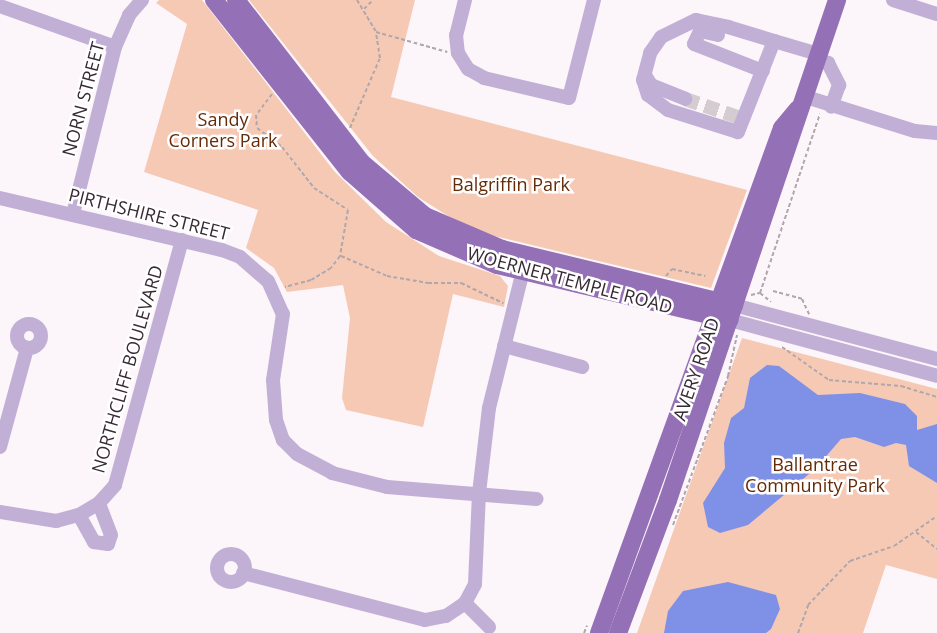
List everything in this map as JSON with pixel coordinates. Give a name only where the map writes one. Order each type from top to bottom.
[{"type":"main road","name":"WOERNER TEMPLE ROAD","points":[[214,0],[350,172],[392,213],[442,244],[523,271],[727,307]]},
{"type":"main road","name":"WOERNER TEMPLE ROAD","points":[[236,0],[361,162],[425,216],[502,249],[727,307]]},
{"type":"main road","name":"AVERY ROAD","points":[[618,633],[727,307],[782,128],[800,102],[837,0]]},
{"type":"main road","name":"AVERY ROAD","points":[[599,633],[727,307]]},
{"type":"street","name":"NORN STREET","points":[[73,214],[115,47],[129,15],[142,0]]},
{"type":"street","points":[[465,0],[456,35],[458,50],[468,69],[484,78],[569,98],[594,0]]},
{"type":"street","points":[[893,0],[937,14]]},
{"type":"street","points":[[0,6],[115,47]]},
{"type":"street","points":[[696,20],[772,45],[738,132],[728,131],[668,110],[651,101],[645,74],[650,53],[662,37],[696,20]]},
{"type":"street","points":[[763,71],[700,48],[694,44],[695,35],[707,31],[817,56],[828,63],[839,85],[826,110]]},
{"type":"street","points":[[645,74],[651,85],[686,99]]},
{"type":"street","points":[[800,102],[826,110],[937,133]]},
{"type":"street","name":"PIRTHSHIRE STREET","points":[[0,198],[182,240],[240,257],[268,281],[282,314],[273,380],[278,442],[332,474],[414,491],[479,493],[537,499]]},
{"type":"street","name":"NORTHCLIFF BOULEVARD","points":[[0,512],[56,521],[79,515],[99,504],[114,485],[123,463],[182,240]]},
{"type":"street","points":[[243,573],[419,619],[446,616],[465,603],[475,584],[479,493],[489,408],[523,271]]},
{"type":"street","name":"WOERNER TEMPLE ROAD","points":[[727,307],[937,358]]},
{"type":"street","name":"WOERNER TEMPLE ROAD","points":[[727,307],[937,376]]},
{"type":"street","points":[[504,346],[582,367]]},
{"type":"street","points":[[0,447],[27,348]]},
{"type":"street","points":[[79,515],[94,542],[108,544],[111,535],[99,504]]},
{"type":"street","points":[[465,603],[488,627]]},
{"type":"path","points":[[349,129],[380,58],[376,32],[357,0]]},
{"type":"path","points":[[363,9],[373,0]]},
{"type":"path","points":[[376,32],[444,53],[458,50]]},
{"type":"path","points":[[274,93],[256,115],[257,128],[282,147],[314,188],[348,210],[340,256],[312,280],[285,287]]},
{"type":"path","points":[[727,307],[760,293],[826,110]]},
{"type":"path","points":[[346,126],[355,136]]},
{"type":"path","points":[[340,256],[387,276],[428,283],[461,283],[503,303]]},
{"type":"path","points":[[665,277],[672,269],[705,276]]},
{"type":"path","points":[[655,276],[673,280]]},
{"type":"path","points":[[773,291],[802,299],[809,314]]},
{"type":"path","points":[[760,293],[774,304]]},
{"type":"path","points":[[802,312],[816,316]]},
{"type":"path","points":[[740,338],[746,336]]},
{"type":"path","points":[[780,345],[830,380],[901,386],[937,397]]},
{"type":"path","points":[[798,633],[808,605],[850,562],[916,532],[937,516]]},
{"type":"path","points":[[916,532],[937,549]]},
{"type":"green space","name":"Sandy Corners Park","points":[[159,0],[202,0],[334,171],[386,222],[439,256],[500,276],[508,286],[504,307],[453,294],[423,427],[346,410],[342,398],[350,318],[343,285],[287,292],[274,268],[246,248],[258,210],[144,172],[187,24],[156,3]]},
{"type":"green space","name":"Balgriffin Park","points":[[249,0],[415,0],[391,97],[747,190],[711,288],[490,235],[456,221],[418,197],[373,156]]},
{"type":"green space","name":"Ballantrae Community Park","points":[[742,338],[937,389],[937,579],[886,565],[863,633],[637,633]]},
{"type":"water","points":[[767,365],[779,366],[818,395],[860,393],[905,404],[917,416],[917,430],[937,424],[937,483],[909,466],[906,445],[896,443],[884,447],[855,437],[841,439],[815,469],[748,525],[720,533],[708,527],[703,503],[725,468],[724,443],[731,418],[744,408],[750,378]]},
{"type":"water","points":[[728,582],[776,595],[780,609],[771,629],[766,633],[664,633],[668,611],[683,591]]},
{"type":"tunnel","points":[[685,99],[738,117]]}]
